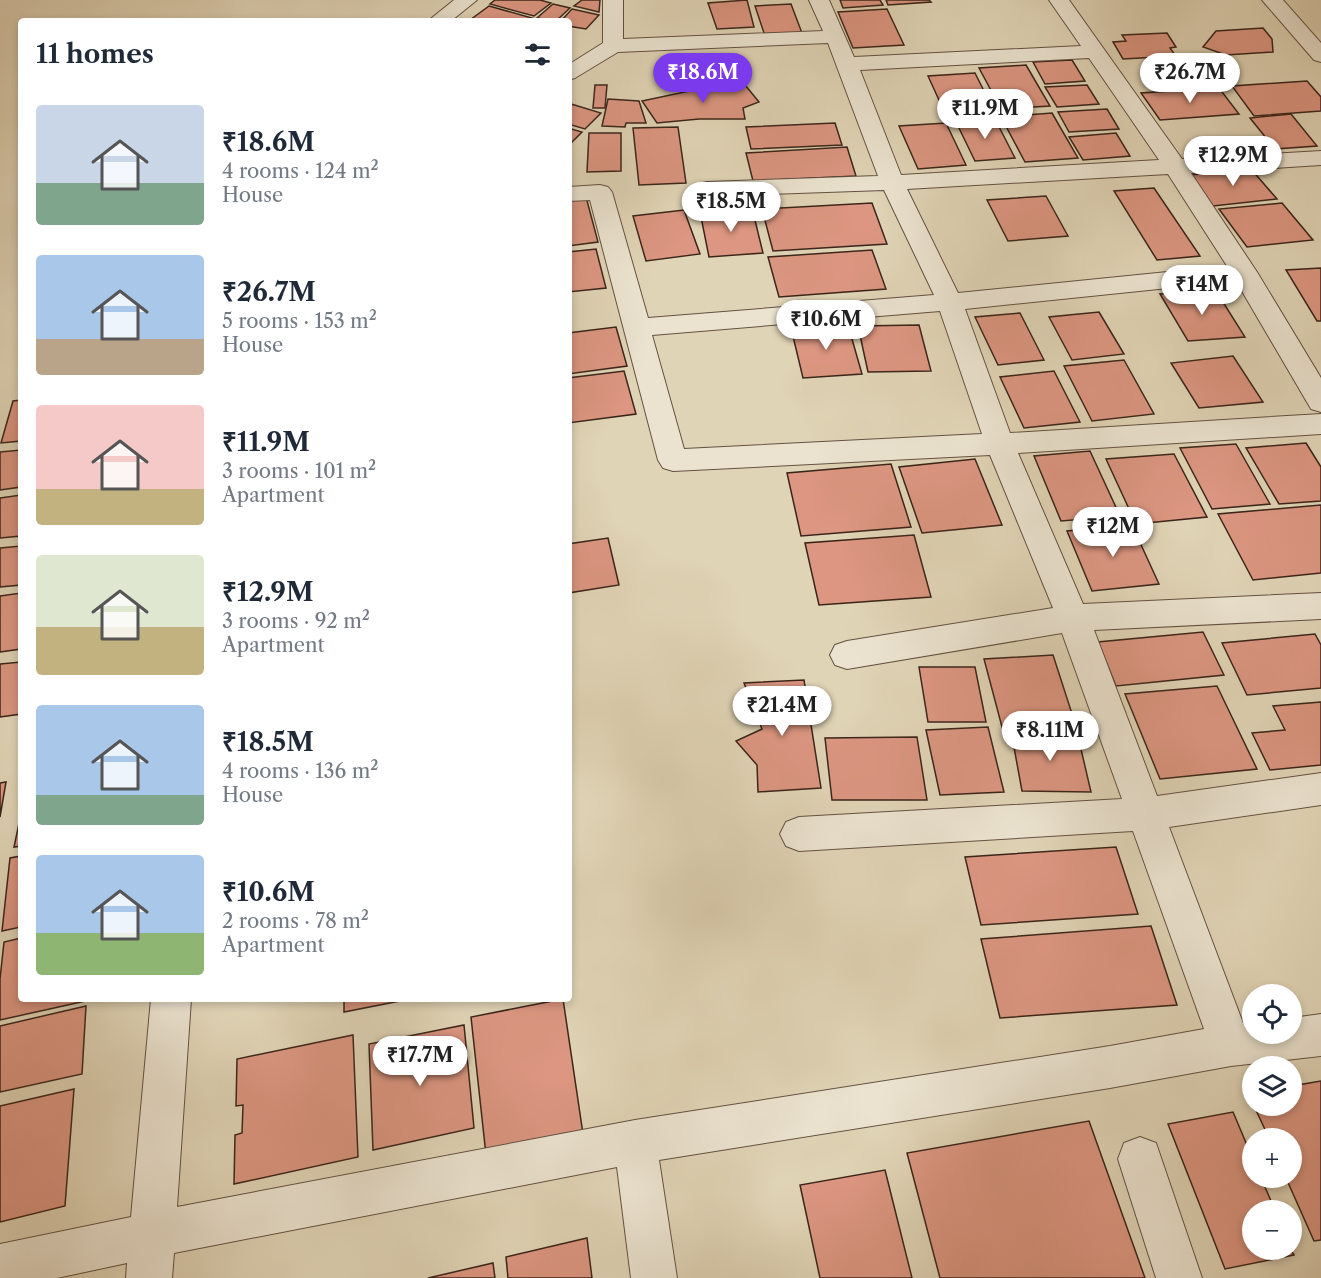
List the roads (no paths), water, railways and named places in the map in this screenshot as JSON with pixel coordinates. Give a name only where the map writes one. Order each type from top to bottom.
[{"type":"street","points":[[442,18],[467,0]]},
{"type":"street","points":[[613,0],[613,46]]},
{"type":"street","points":[[819,0],[847,64],[892,183],[950,302],[1000,444],[1073,618],[1231,1045]]},
{"type":"street","points":[[1059,0],[1175,167],[1244,272],[1293,351],[1321,402]]},
{"type":"street","points":[[1272,0],[1321,56]]},
{"type":"street","points":[[572,72],[613,46],[835,37]]},
{"type":"street","points":[[847,64],[1096,51]]},
{"type":"street","points":[[707,189],[892,183],[1321,158]]},
{"type":"street","points":[[572,194],[600,192],[673,460],[1000,444],[1321,424]]},
{"type":"street","points":[[636,328],[950,302],[1244,272]]},
{"type":"street","points":[[1293,351],[1321,350]]},
{"type":"street","points":[[847,655],[1073,618],[1321,606]]},
{"type":"street","points":[[799,834],[1145,814],[1321,789]]},
{"type":"street","points":[[149,1278],[171,1002]]},
{"type":"street","points":[[0,1267],[152,1235],[635,1142],[1098,1069],[1231,1045],[1321,1035]]},
{"type":"street","points":[[635,1142],[654,1278]]},
{"type":"street","points":[[1140,1159],[1179,1278]]}]
